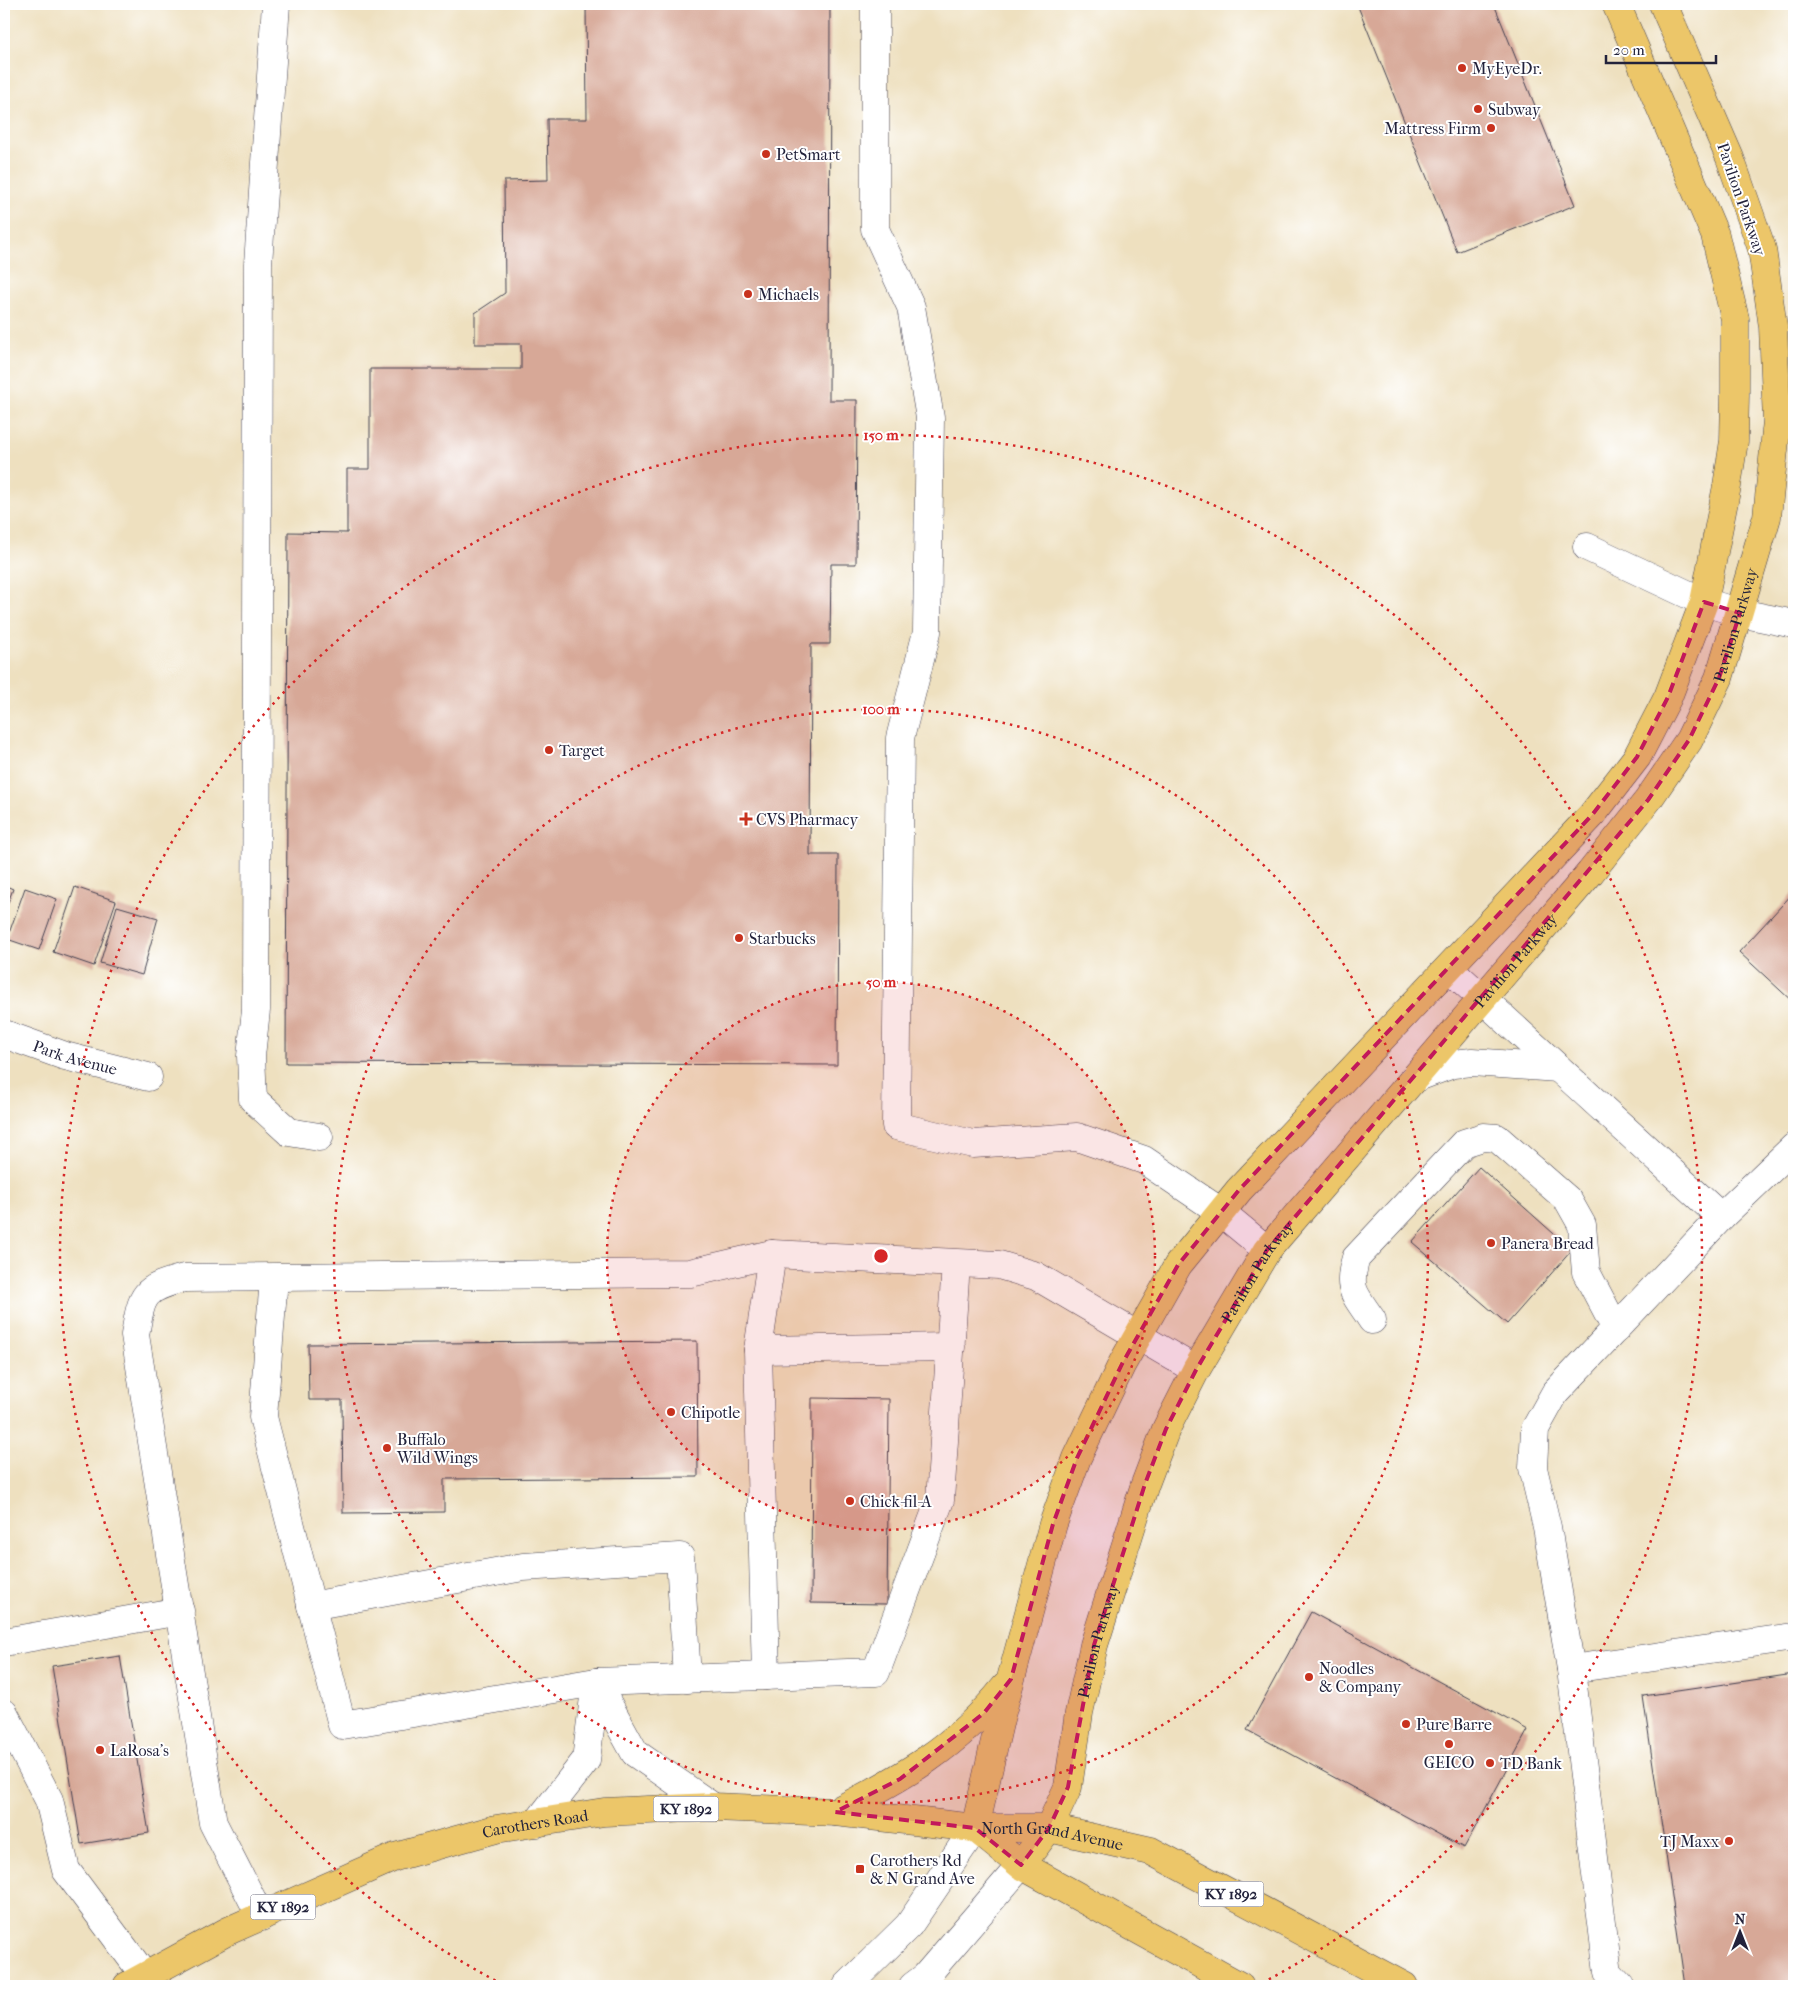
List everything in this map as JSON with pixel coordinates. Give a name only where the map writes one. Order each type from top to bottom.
[{"type":"main road","points":[[975,1828],[1011,1679],[1053,1524],[1074,1467],[1122,1364],[1178,1265],[1239,1190],[1592,815],[1637,757],[1668,697],[1704,602],[1734,441],[1735,319],[1715,235],[1616,4]]},
{"type":"main road","name":"Pavilion Parkway","points":[[1021,1865],[1049,1828],[1068,1787],[1078,1713],[1094,1645],[1145,1484],[1166,1429],[1196,1370],[1268,1250],[1590,874],[1648,800],[1689,740],[1719,678],[1740,613],[1767,517],[1777,421],[1773,327],[1762,249],[1730,158],[1662,4]]},
{"type":"main road","points":[[835,1812],[900,1779],[947,1745],[984,1713],[1011,1679]]},
{"type":"main road","name":"Carothers Road","points":[[136,1981],[228,1931],[395,1857],[496,1829],[604,1812],[714,1807],[835,1812],[975,1828]]},
{"type":"main road","name":"North Grand Avenue","points":[[975,1828],[1049,1828],[1150,1851],[1404,1986]]},
{"type":"main road","name":"North Grand Avenue","points":[[975,1828],[1021,1865],[1240,1986]]},
{"type":"street","points":[[276,4],[258,264],[256,1010],[251,1056],[253,1099],[289,1132],[319,1137]]},
{"type":"street","points":[[875,4],[875,229],[911,306],[930,418],[928,632],[900,738],[896,1126],[973,1144],[1077,1137],[1144,1160],[1221,1212],[1268,1250]]},
{"type":"street","points":[[1587,547],[1704,602],[1740,613],[1794,624]]},
{"type":"street","points":[[1449,968],[1721,1217]]},
{"type":"street","name":"Park Avenue","points":[[4,1034],[65,1056],[148,1077]]},
{"type":"street","points":[[1413,1080],[1453,1064],[1472,1062],[1558,1068]]},
{"type":"street","points":[[1372,1320],[1352,1290],[1351,1274],[1356,1258],[1464,1143],[1483,1137],[1497,1138],[1568,1200],[1582,1225],[1586,1272],[1616,1329]]},
{"type":"street","points":[[1620,1986],[1608,1973],[1571,1669],[1547,1527],[1533,1468],[1535,1429],[1555,1393],[1721,1217],[1794,1147]]},
{"type":"street","points":[[261,1917],[213,1823],[137,1354],[135,1335],[138,1313],[145,1297],[155,1286],[184,1278],[690,1273],[772,1254],[1000,1265],[1036,1276],[1196,1370]]},
{"type":"street","points":[[766,1676],[758,1350],[772,1254]]},
{"type":"street","points":[[274,1278],[263,1417],[342,1725],[596,1682],[876,1672],[940,1500],[956,1264]]},
{"type":"street","points":[[758,1350],[951,1347]]},
{"type":"street","points":[[311,1606],[523,1567],[680,1557],[687,1679]]},
{"type":"street","points":[[4,1642],[180,1610]]},
{"type":"street","points":[[1571,1669],[1794,1636]]},
{"type":"street","points":[[596,1682],[635,1753],[714,1807]]},
{"type":"street","points":[[537,1823],[586,1760],[596,1682]]},
{"type":"street","points":[[4,1714],[49,1800],[66,1870],[136,1981]]},
{"type":"street","points":[[847,1986],[909,1925],[975,1828]]},
{"type":"street","points":[[913,1986],[925,1977],[1021,1865]]},
{"type":"highlighted area","points":[[1704,602],[1740,613],[1719,678],[1689,740],[1648,800],[1267,1250],[1196,1370],[1166,1429],[1145,1484],[1094,1645],[1068,1787],[1049,1828],[1021,1865],[975,1828],[835,1812],[900,1779],[984,1713],[1011,1679],[1053,1524],[1077,1458],[1122,1364],[1178,1265],[1239,1190],[1592,815],[1637,757],[1668,697]]},
{"type":"building","name":"Target","points":[[586,4],[830,4],[829,400],[857,400],[856,564],[831,564],[830,644],[811,644],[810,855],[838,855],[837,1065],[286,1063],[288,532],[347,533],[347,469],[370,469],[370,369],[521,369],[521,344],[475,344],[475,313],[505,293],[504,181],[548,180],[547,119],[587,119]]},
{"type":"building","points":[[1357,4],[1494,4],[1575,205],[1457,252]]},
{"type":"building","points":[[4,885],[13,889],[4,913]]},
{"type":"building","points":[[75,887],[116,901],[94,966],[53,952]]},
{"type":"building","points":[[25,888],[57,899],[39,950],[7,939]]},
{"type":"building","points":[[1794,892],[1794,1003],[1739,952]]},
{"type":"building","points":[[117,906],[158,918],[142,975],[100,963]]},
{"type":"building","points":[[1479,1167],[1572,1250],[1507,1324],[1412,1242]]},
{"type":"building","points":[[697,1341],[698,1477],[444,1479],[444,1512],[343,1513],[342,1400],[309,1400],[308,1344]]},
{"type":"building","name":"Chick-fil-A","points":[[812,1398],[889,1399],[887,1604],[811,1603]]},
{"type":"building","points":[[1311,1612],[1528,1730],[1464,1848],[1247,1730]]},
{"type":"building","name":"LaRosa's","points":[[120,1656],[149,1833],[81,1844],[52,1666]]},
{"type":"building","name":"TJ Maxx","points":[[1794,1674],[1794,1986],[1685,1986],[1643,1696]]},
{"type":"place","name":"MyEyeDr.","points":[[1462,68]]},
{"type":"place","name":"Subway","points":[[1478,109]]},
{"type":"place","name":"Mattress Firm","points":[[1491,128]]},
{"type":"place","name":"PetSmart","points":[[766,154]]},
{"type":"place","name":"Michaels","points":[[748,294]]},
{"type":"place","name":"Target","points":[[549,750]]},
{"type":"place","name":"CVS Pharmacy","points":[[746,819]]},
{"type":"place","name":"Starbucks","points":[[739,938]]},
{"type":"place","name":"Panera Bread","points":[[1491,1243]]},
{"type":"place","name":"Chipotle","points":[[671,1412]]},
{"type":"place","name":"Buffalo Wild Wings","points":[[387,1448]]},
{"type":"place","name":"Chick-fil-A","points":[[850,1501]]},
{"type":"place","name":"Noodles & Company","points":[[1309,1677]]},
{"type":"place","name":"Pure Barre","points":[[1406,1724]]},
{"type":"place","name":"GEICO","points":[[1449,1744]]},
{"type":"place","name":"LaRosa's","points":[[100,1750]]},
{"type":"place","name":"TD Bank","points":[[1490,1763]]},
{"type":"place","name":"TJ Maxx","points":[[1729,1841]]},
{"type":"place","name":"Carothers Rd & N Grand Ave","points":[[860,1869]]}]
